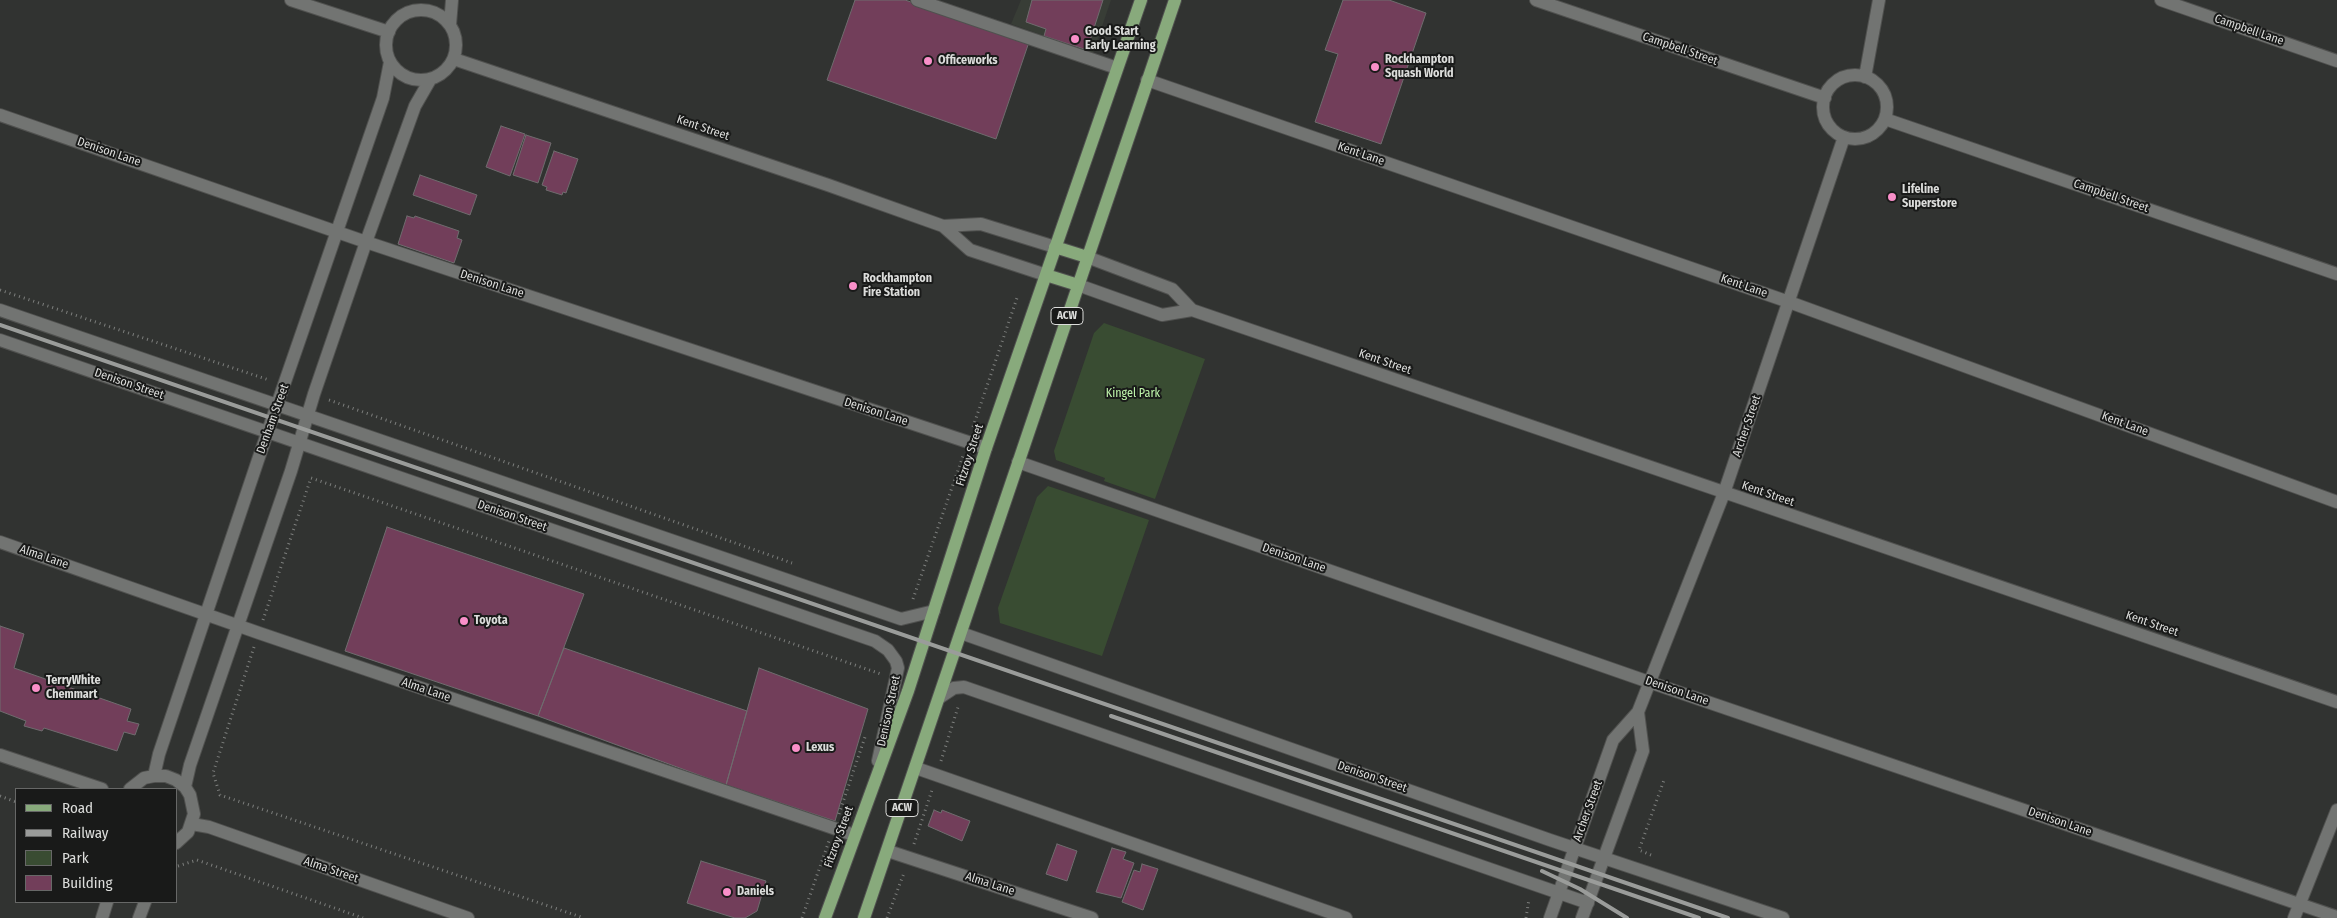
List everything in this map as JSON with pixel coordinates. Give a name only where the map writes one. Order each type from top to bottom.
[{"type":"main road","name":"Fitzroy Street","points":[[825,918],[874,785],[934,611],[986,448],[1141,0]]},
{"type":"main road","name":"ACW","points":[[864,918],[1175,0]]},
{"type":"main road","name":"Kent Street","points":[[1055,247],[1087,258]]},
{"type":"main road","name":"Kent Street","points":[[1046,275],[1078,285]]},
{"type":"street","points":[[291,0],[388,32]]},
{"type":"street","points":[[405,14],[412,0]]},
{"type":"street","points":[[185,787],[190,765],[239,626],[366,242],[415,106],[430,80],[448,68],[454,59],[456,41],[450,25],[452,0]]},
{"type":"street","points":[[916,0],[1117,68]]},
{"type":"street","name":"Campbell Street","points":[[1536,0],[1825,98]]},
{"type":"street","points":[[1866,77],[1879,0]]},
{"type":"street","name":"Campbell Lane","points":[[2161,0],[2337,61]]},
{"type":"street","points":[[430,80],[418,81],[407,78],[397,72],[390,62],[386,47],[388,32],[395,22],[405,14],[414,11],[434,12],[450,25]]},
{"type":"street","name":"Kent Street","points":[[454,59],[828,185],[943,226],[970,250],[1046,275]]},
{"type":"street","name":"Denham Street","points":[[154,776],[159,754],[383,98],[390,62]]},
{"type":"street","points":[[1855,75],[1866,77],[1875,81],[1882,89],[1887,109],[1885,119],[1878,129],[1868,136],[1856,139],[1844,137],[1834,131],[1827,122],[1824,110],[1825,98],[1829,89],[1836,82],[1855,75]]},
{"type":"street","name":"Kent Lane","points":[[1147,80],[1789,302],[2337,502]]},
{"type":"street","name":"Denison Lane","points":[[0,115],[366,242],[986,448]]},
{"type":"street","name":"Campbell Street","points":[[1885,119],[2337,274]]},
{"type":"street","name":"Archer Street","points":[[1550,918],[1613,740],[1638,712],[1724,493],[1844,137]]},
{"type":"street","name":"Kent Street","points":[[943,226],[981,224],[1055,247]]},
{"type":"street","name":"Kent Street","points":[[1087,258],[1172,289],[1192,310],[2337,702]]},
{"type":"street","name":"Kent Street","points":[[1078,285],[1162,315],[1192,310]]},
{"type":"street","points":[[0,310],[901,619],[934,611]]},
{"type":"street","name":"Denison Street","points":[[0,340],[875,641],[892,655],[896,661],[898,676],[890,701],[874,785]]},
{"type":"street","name":"Denison Lane","points":[[1018,462],[1649,682],[2337,917]]},
{"type":"street","name":"Alma Lane","points":[[0,542],[207,613],[259,633],[854,835]]},
{"type":"street","name":"Denison Street","points":[[962,633],[1575,848],[1783,918]]},
{"type":"street","points":[[939,698],[954,688],[964,687],[1588,902]]},
{"type":"street","name":"Archer Street","points":[[1582,918],[1643,751],[1638,712]]},
{"type":"street","points":[[0,754],[99,788]]},
{"type":"street","points":[[916,768],[1346,918]]},
{"type":"street","points":[[131,788],[144,778],[154,776],[176,780],[185,787],[194,804],[192,824],[188,832],[178,841]]},
{"type":"street","points":[[2294,918],[2337,810]]},
{"type":"street","name":"Alma Street","points":[[192,824],[209,827],[468,918]]},
{"type":"street","name":"Alma Lane","points":[[888,851],[1092,918]]},
{"type":"street","points":[[102,918],[107,903]]},
{"type":"street","points":[[139,918],[145,903]]},
{"type":"path","points":[[0,290],[274,382]]},
{"type":"path","points":[[911,604],[1018,295]]},
{"type":"path","points":[[326,399],[798,565]]},
{"type":"path","points":[[584,918],[220,795],[213,774],[311,478],[881,674]]},
{"type":"path","points":[[887,918],[910,857],[959,704],[968,707]]},
{"type":"path","points":[[802,918],[868,728]]},
{"type":"path","points":[[1655,857],[1639,850],[1664,780]]},
{"type":"path","points":[[0,796],[15,802]]},
{"type":"path","points":[[178,866],[196,860],[363,918]]},
{"type":"path","points":[[1526,918],[1529,898]]},
{"type":"shaded area","name":"Good Start Early Learning","points":[[1021,0],[1111,0],[1093,53],[1011,24]]},
{"type":"green space","name":"Kingel Park","points":[[1104,323],[1205,359],[1155,499],[1104,481],[1105,478],[1056,460],[1054,451],[1094,333]]},
{"type":"green space","points":[[1048,486],[1149,520],[1102,656],[1000,623],[998,608],[1037,497]]},
{"type":"building","name":"Officeworks","points":[[855,0],[905,0],[1029,42],[996,139],[827,80]]},
{"type":"building","name":"Good Start Early Learning","points":[[1032,0],[1103,0],[1087,50],[1044,36],[1046,29],[1026,22]]},
{"type":"building","points":[[1343,0],[1389,0],[1426,13],[1381,144],[1315,122],[1338,54],[1325,50]]},
{"type":"building","points":[[501,126],[525,134],[510,176],[486,167]]},
{"type":"building","points":[[526,135],[551,143],[538,183],[513,175]]},
{"type":"building","points":[[554,151],[578,159],[566,193],[563,192],[562,195],[546,190],[547,187],[542,185]]},
{"type":"building","points":[[420,175],[477,195],[470,215],[413,195]]},
{"type":"building","points":[[407,216],[414,218],[415,216],[459,231],[457,238],[462,240],[454,263],[398,244]]},
{"type":"building","name":"Toyota","points":[[387,527],[584,594],[538,716],[345,651]]},
{"type":"building","name":"TerryWhite Chemmart","points":[[0,626],[24,634],[14,668],[131,709],[127,721],[139,724],[135,735],[124,732],[117,751],[44,728],[42,731],[24,726],[26,721],[0,711]]},
{"type":"building","points":[[564,648],[747,711],[726,785],[538,716]]},
{"type":"building","name":"Lexus","points":[[759,668],[868,709],[835,821],[726,785]]},
{"type":"building","points":[[934,810],[941,813],[942,810],[970,821],[962,841],[928,826]]},
{"type":"building","points":[[1057,844],[1077,851],[1067,881],[1046,874]]},
{"type":"building","points":[[1112,848],[1126,852],[1123,859],[1134,863],[1121,898],[1096,892]]},
{"type":"building","name":"Daniels","points":[[701,861],[766,881],[757,911],[745,918],[735,918],[687,903]]},
{"type":"building","points":[[1142,864],[1158,869],[1143,910],[1122,902],[1134,870],[1140,872]]},
{"type":"railway","points":[[0,325],[1728,918]]},
{"type":"railway","points":[[1111,716],[1699,918]]},
{"type":"railway","points":[[1542,871],[1580,889],[1627,918]]},
{"type":"place","name":"Good Start Early Learning","points":[[1075,39]]},
{"type":"place","name":"Officeworks","points":[[928,61]]},
{"type":"place","name":"Rockhampton Squash World","points":[[1375,67]]},
{"type":"place","name":"Lifeline Superstore","points":[[1892,197]]},
{"type":"place","name":"Rockhampton Fire Station","points":[[853,286]]},
{"type":"place","name":"Toyota","points":[[464,621]]},
{"type":"place","name":"TerryWhite Chemmart","points":[[36,688]]},
{"type":"place","name":"Lexus","points":[[796,748]]},
{"type":"place","name":"Daniels","points":[[727,892]]}]
